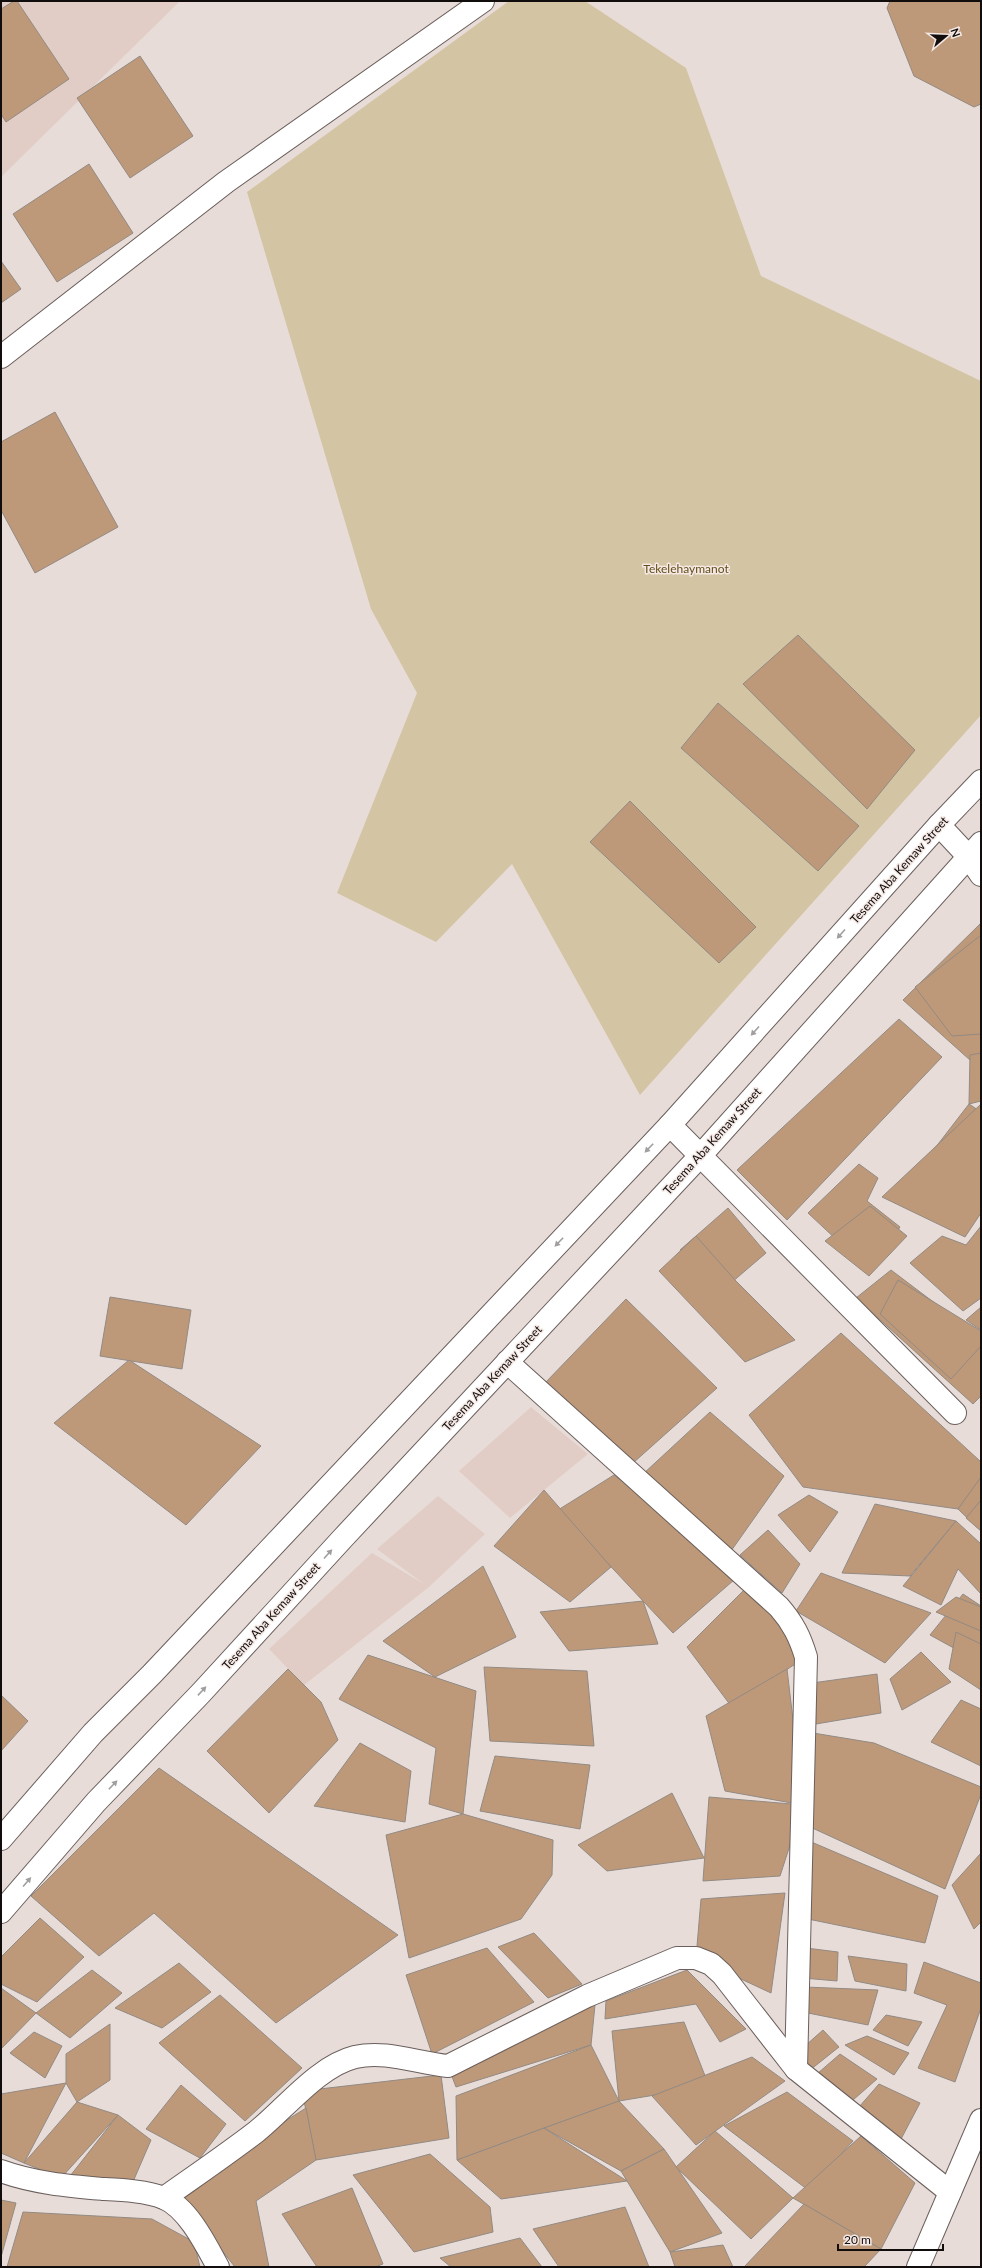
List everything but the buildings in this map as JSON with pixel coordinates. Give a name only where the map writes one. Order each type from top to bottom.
[{"type":"street","points":[[1,357],[226,182],[483,1]]},
{"type":"street","name":"Tesema Aba Kemaw Street","points":[[1,1839],[93,1733],[152,1674],[670,1125],[939,825],[981,781]]},
{"type":"street","points":[[939,825],[974,850],[981,875]]},
{"type":"street","name":"Tesema Aba Kemaw Street","points":[[1,1912],[96,1802],[201,1693],[701,1155],[974,850]]},
{"type":"street","points":[[670,1125],[955,1413]]},
{"type":"street","points":[[507,1362],[779,1607],[793,1623],[800,1638],[806,1657],[796,2068]]},
{"type":"street","points":[[164,2198],[256,2132],[327,2070],[355,2058],[393,2055],[425,2064],[448,2066],[587,1996],[677,1958],[696,1958],[711,1964],[722,1974],[796,2068],[950,2192]]},
{"type":"street","points":[[918,2267],[981,2120]]},
{"type":"street","points":[[1,2171],[45,2183],[129,2191],[164,2198],[182,2212],[201,2236],[218,2267]]},
{"type":"shaded area","points":[[1,1],[180,1],[1,177]]},
{"type":"shaded area","points":[[531,1407],[588,1454],[510,1518],[459,1471]]},
{"type":"shaded area","points":[[438,1496],[485,1534],[429,1587],[304,1685],[269,1649],[372,1553],[424,1584],[377,1549]]},
{"type":"green space","name":"Tekelehaymanot","points":[[509,1],[585,1],[686,68],[761,276],[981,381],[981,715],[640,1095],[512,864],[436,942],[337,893],[417,693],[371,609],[247,192]]}]
